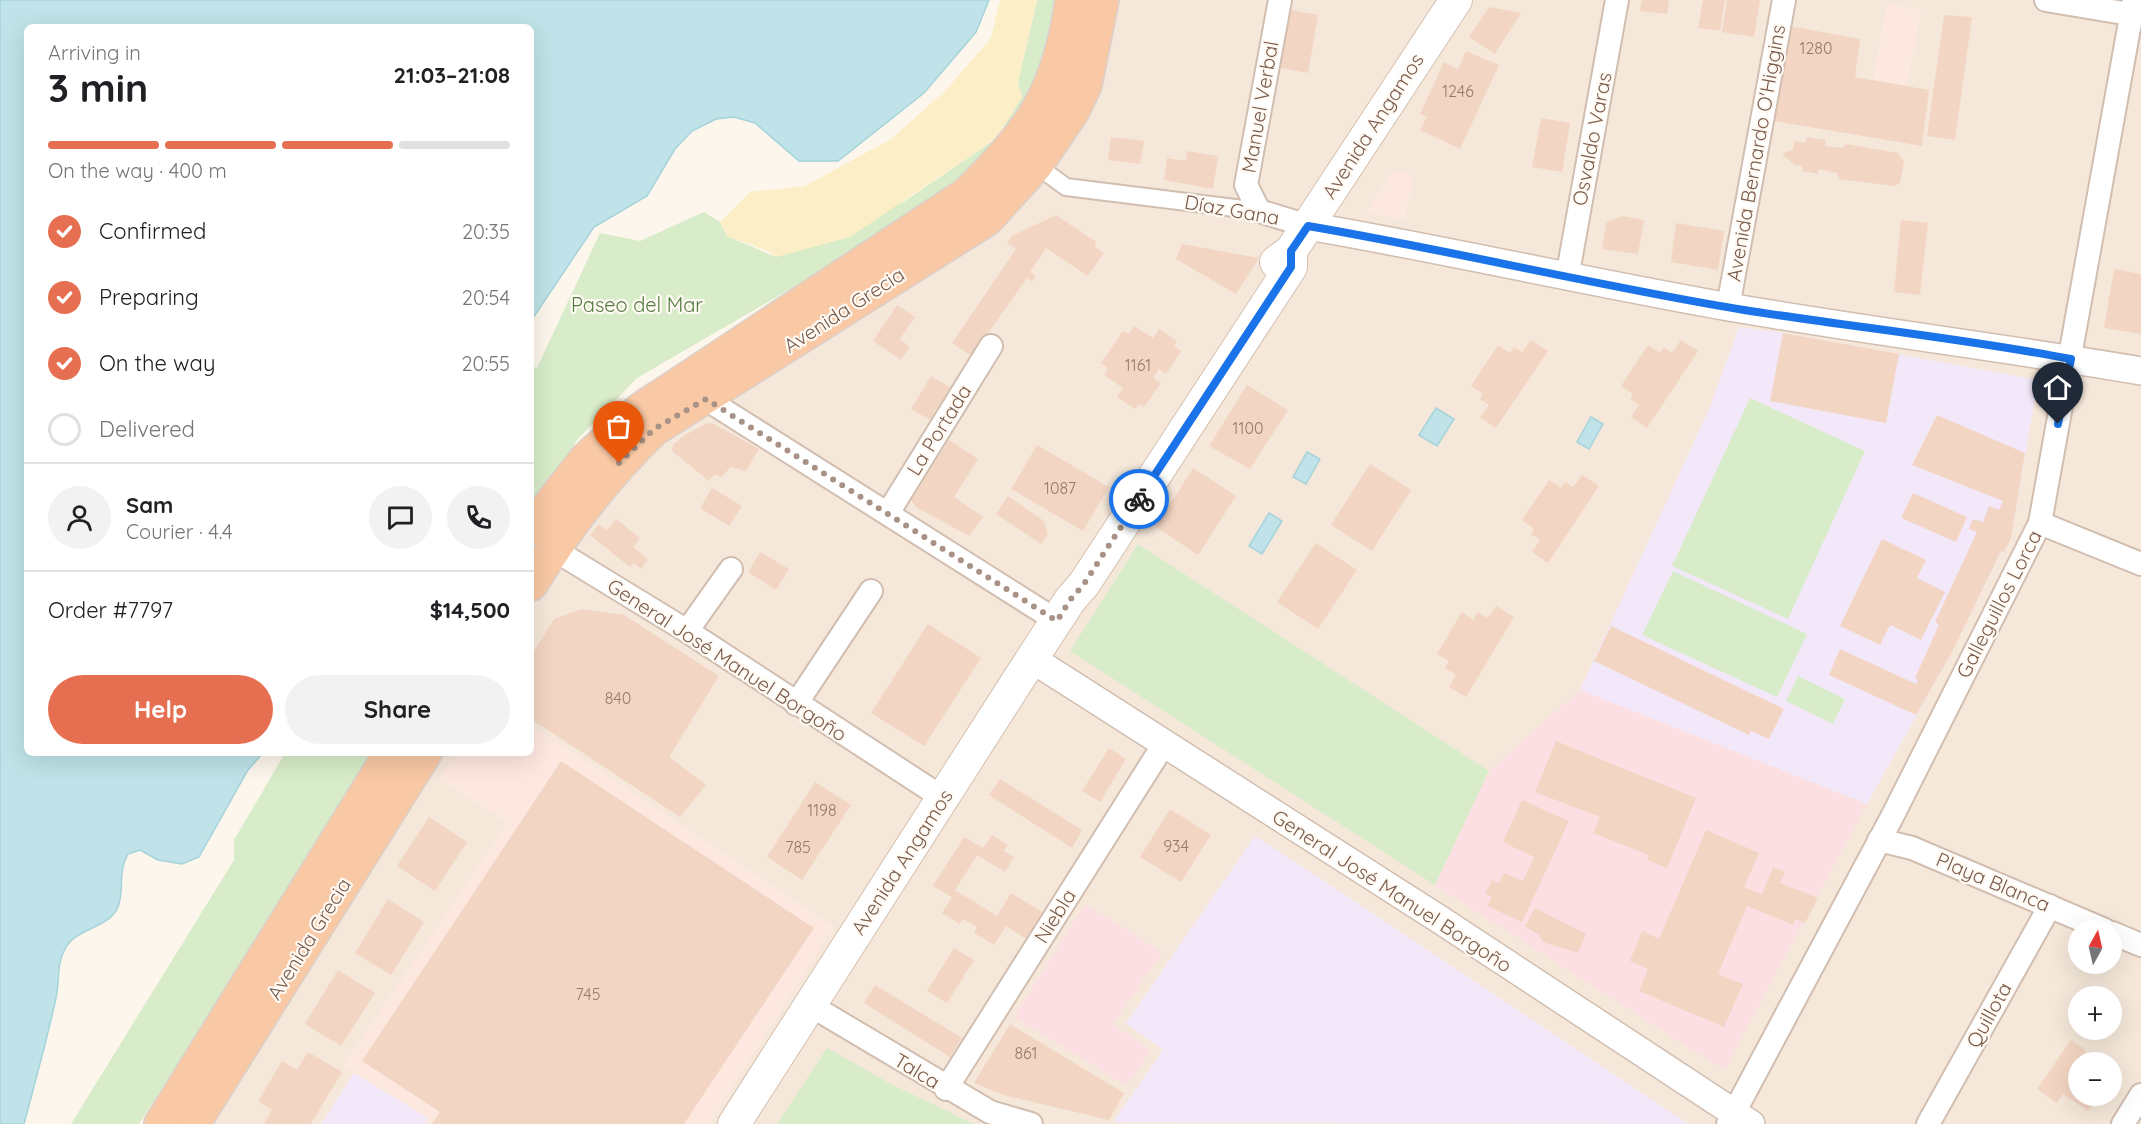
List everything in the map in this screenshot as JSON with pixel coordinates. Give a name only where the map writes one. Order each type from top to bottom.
[{"type":"highway","name":"Avenida Grecia","points":[[534,572],[550,502],[586,459],[640,410],[967,194],[1011,150],[1038,111],[1057,74],[1072,0]]},
{"type":"highway","name":"Avenida Grecia","points":[[542,539],[654,429],[706,399],[987,219],[1036,165],[1072,112],[1085,84],[1102,0]]},
{"type":"highway","name":"Avenida Grecia","points":[[161,1124],[389,756]]},
{"type":"highway","name":"Avenida Grecia","points":[[193,1124],[423,756]]},
{"type":"main road","name":"Avenida Angamos","points":[[734,1124],[1063,610],[1084,584],[1291,267],[1300,239],[1456,0]]},
{"type":"street","name":"Manuel Verbal","points":[[1259,211],[1246,185],[1280,0]]},
{"type":"street","name":"Osvaldo Varas","points":[[1568,278],[1617,0]]},
{"type":"street","name":"Avenida Bernardo O'Higgins","points":[[1728,307],[1784,0]]},
{"type":"street","points":[[2046,0],[2136,10]]},
{"type":"street","name":"Galleguillos Lorca","points":[[1738,1120],[2040,524],[2136,10]]},
{"type":"street","name":"Díaz Gana","points":[[1036,165],[1066,187],[1259,211],[1300,239],[1455,252],[1568,278],[1728,307],[2141,371]]},
{"type":"street","name":"La Portada","points":[[888,513],[991,346]]},
{"type":"street","points":[[706,399],[888,513],[1063,610]]},
{"type":"street","points":[[2040,524],[2141,564]]},
{"type":"street","name":"General José Manuel Borgoño","points":[[542,539],[943,798]]},
{"type":"street","points":[[687,631],[731,569]]},
{"type":"street","points":[[796,704],[871,591]]},
{"type":"street","name":"General José Manuel Borgoño","points":[[1032,659],[1439,919],[1738,1120]]},
{"type":"street","name":"Niebla","points":[[946,1089],[1164,744]]},
{"type":"street","name":"Playa Blanca","points":[[1879,840],[1912,848],[2082,920]]},
{"type":"street","name":"Quillota","points":[[1928,1124],[2050,906]]},
{"type":"street","points":[[2122,937],[2141,945]]},
{"type":"street","name":"Talca","points":[[810,1005],[946,1089],[990,1112],[1031,1124]]},
{"type":"street","points":[[2123,1124],[2141,1095]]},
{"type":"shaded area","points":[[1066,0],[2141,0],[2141,1124],[183,1124],[388,756],[534,756],[534,496],[538,489],[636,390],[962,190]]},
{"type":"shaded area","points":[[1887,4],[1921,10],[1907,86],[1873,80]]},
{"type":"shaded area","points":[[1393,171],[1413,175],[1405,220],[1366,213]]},
{"type":"shaded area","points":[[1739,327],[2038,380],[2011,538],[2004,552],[2001,552],[1953,650],[1867,804],[1580,690],[1710,407]]},
{"type":"shaded area","points":[[1580,690],[1867,804],[1724,1070],[1435,885],[1489,771]]},
{"type":"shaded area","points":[[534,727],[834,927],[709,1124],[424,1124],[428,1118],[343,1066],[508,823],[439,778],[455,756],[534,756]]},
{"type":"shaded area","points":[[1255,836],[1688,1124],[1113,1122],[1163,1050],[1126,1023]]},
{"type":"shaded area","points":[[1085,904],[1162,952],[1113,1024],[1151,1050],[1127,1086],[1014,1017]]},
{"type":"shaded area","points":[[354,1073],[428,1118],[424,1124],[321,1124]]},
{"type":"green space","name":"Paseo del Mar","points":[[1037,0],[1066,0],[1054,64],[961,190],[637,378],[577,440],[534,508],[534,367],[537,368],[600,233],[640,241],[704,212],[720,222],[727,236],[776,257],[905,201],[997,138],[1022,97],[1018,82]]},
{"type":"green space","points":[[1750,398],[1865,451],[1788,619],[1672,566]]},
{"type":"green space","points":[[1138,544],[1489,771],[1435,885],[1070,651]]},
{"type":"green space","points":[[1673,571],[1807,634],[1777,697],[1642,635]]},
{"type":"green space","points":[[1798,676],[1845,699],[1833,724],[1786,701]]},
{"type":"green space","points":[[283,756],[376,756],[139,1124],[71,1124],[234,860],[234,840]]},
{"type":"green space","points":[[827,1048],[891,1084],[974,1124],[777,1124]]},
{"type":"sand","points":[[1000,0],[1037,0],[1018,82],[1022,97],[997,138],[850,237],[776,257],[768,251],[727,236],[720,222],[750,192],[805,186],[891,139],[944,92],[991,38]]},
{"type":"water","points":[[0,0],[989,0],[976,32],[924,93],[838,161],[799,161],[755,123],[734,117],[716,119],[692,131],[675,149],[647,196],[594,227],[534,317],[534,24],[24,24],[24,756],[260,756],[248,770],[199,857],[182,864],[158,860],[140,850],[128,854],[123,868],[120,900],[114,914],[77,936],[62,955],[57,992],[24,1124],[0,1124]]},
{"type":"water","points":[[1436,408],[1454,419],[1437,446],[1419,435]]},
{"type":"water","points":[[1591,417],[1603,424],[1589,449],[1577,442]]},
{"type":"water","points":[[1307,452],[1320,459],[1306,484],[1293,477]]},
{"type":"water","points":[[1269,513],[1282,521],[1262,554],[1249,546]]},
{"type":"building","points":[[1642,0],[1669,0],[1667,14],[1640,11]]},
{"type":"building","points":[[1703,0],[1725,0],[1720,31],[1698,28]]},
{"type":"building","points":[[1727,0],[1760,0],[1754,37],[1722,32]]},
{"type":"building","points":[[1489,7],[1521,13],[1495,54],[1469,37]]},
{"type":"building","points":[[1291,10],[1318,15],[1308,73],[1280,68]]},
{"type":"building","points":[[1944,15],[1972,17],[1955,140],[1927,136]]},
{"type":"building","points":[[1789,26],[1860,39],[1855,77],[1929,90],[1922,146],[1762,119]]},
{"type":"building","points":[[1466,51],[1499,65],[1460,149],[1420,130],[1427,117],[1420,114],[1444,62],[1458,69]]},
{"type":"building","points":[[1541,118],[1570,123],[1562,172],[1532,167]]},
{"type":"building","points":[[1111,137],[1144,141],[1140,164],[1108,160]]},
{"type":"building","points":[[1807,137],[1826,140],[1825,146],[1843,148],[1846,144],[1898,153],[1904,161],[1900,183],[1894,186],[1839,179],[1837,173],[1819,169],[1818,174],[1802,171],[1802,166],[1795,165],[1782,154],[1793,149],[1794,141],[1805,143]]},
{"type":"building","points":[[1187,151],[1218,156],[1213,189],[1164,180],[1167,158],[1186,161]]},
{"type":"building","points":[[1056,215],[1096,242],[1095,247],[1104,253],[1088,276],[1046,248],[1030,272],[1036,276],[1032,281],[1027,278],[972,356],[952,343],[1016,249],[1007,243],[1012,236]]},
{"type":"building","points":[[1622,216],[1644,220],[1638,254],[1602,249],[1606,223]]},
{"type":"building","points":[[1901,220],[1928,223],[1920,295],[1894,292]]},
{"type":"building","points":[[1676,223],[1724,231],[1718,270],[1671,262]]},
{"type":"building","points":[[1182,244],[1259,258],[1236,294],[1176,259]]},
{"type":"building","points":[[2114,269],[2141,274],[2141,334],[2104,328]]},
{"type":"building","points":[[897,305],[915,317],[900,339],[910,347],[901,360],[873,341]]},
{"type":"building","points":[[1134,326],[1153,338],[1159,329],[1177,341],[1174,346],[1181,351],[1166,374],[1159,369],[1153,378],[1161,383],[1144,407],[1139,404],[1135,409],[1117,397],[1123,388],[1104,375],[1108,368],[1101,363],[1123,331],[1129,334]]},
{"type":"building","points":[[1783,333],[1899,354],[1886,423],[1770,401]]},
{"type":"building","points":[[1531,340],[1548,351],[1496,428],[1480,417],[1489,405],[1480,399],[1483,394],[1471,386],[1498,345],[1510,353],[1514,347],[1522,352]]},
{"type":"building","points":[[1681,340],[1698,351],[1647,428],[1631,417],[1639,405],[1630,399],[1633,394],[1621,386],[1648,345],[1660,353],[1664,347],[1672,353]]},
{"type":"building","points":[[931,376],[950,387],[930,420],[911,409]]},
{"type":"building","points":[[1247,385],[1288,410],[1250,469],[1209,446]]},
{"type":"building","points":[[1937,415],[2025,453],[2011,538],[2004,552],[2001,551],[1953,650],[1916,715],[1829,675],[1840,649],[1916,684],[1918,680],[1915,678],[1939,625],[1935,622],[1977,532],[1969,529],[1973,519],[1983,522],[1989,506],[1999,510],[2003,501],[1912,465]]},
{"type":"building","points":[[707,423],[714,424],[759,449],[746,471],[731,467],[721,477],[714,474],[709,481],[672,451],[673,445],[685,435]]},
{"type":"building","points":[[949,440],[978,459],[954,497],[983,517],[969,536],[916,507],[911,500]]},
{"type":"building","points":[[1037,445],[1109,487],[1083,531],[1011,489]]},
{"type":"building","points":[[1370,464],[1411,490],[1372,551],[1331,525]]},
{"type":"building","points":[[1193,468],[1236,496],[1198,555],[1156,527]]},
{"type":"building","points":[[1582,475],[1599,486],[1548,563],[1532,552],[1540,540],[1531,534],[1534,529],[1522,520],[1549,480],[1561,488],[1565,482],[1573,487]]},
{"type":"building","points":[[712,488],[742,506],[729,526],[700,508]]},
{"type":"building","points":[[1913,493],[1967,517],[1956,542],[1901,518]]},
{"type":"building","points":[[1008,496],[1044,521],[1048,534],[1041,544],[996,514]]},
{"type":"building","points":[[616,519],[640,538],[633,547],[648,559],[641,569],[634,563],[630,567],[590,535],[599,524],[607,530]]},
{"type":"building","points":[[1882,539],[1926,560],[1917,578],[1945,592],[1921,640],[1890,625],[1880,645],[1840,626]]},
{"type":"building","points":[[1316,543],[1357,570],[1318,629],[1277,602]]},
{"type":"building","points":[[760,552],[789,569],[776,590],[748,572]]},
{"type":"building","points":[[1496,606],[1514,617],[1466,697],[1449,687],[1456,675],[1445,668],[1449,661],[1437,654],[1462,612],[1473,620],[1478,612],[1488,618]]},
{"type":"building","points":[[582,609],[624,615],[719,676],[669,757],[706,785],[680,817],[534,721],[534,651],[554,619]]},
{"type":"building","points":[[928,624],[981,658],[924,746],[871,713]]},
{"type":"building","points":[[1611,626],[1784,709],[1769,739],[1751,731],[1749,735],[1594,661]]},
{"type":"building","points":[[1556,741],[1696,798],[1667,868],[1647,860],[1649,855],[1593,833],[1600,817],[1535,792]]},
{"type":"building","points":[[1109,748],[1126,759],[1100,802],[1082,791]]},
{"type":"building","points":[[561,761],[814,928],[684,1124],[432,1124],[440,1112],[362,1061]]},
{"type":"building","points":[[1000,779],[1082,830],[1072,848],[989,795]]},
{"type":"building","points":[[815,782],[851,805],[802,880],[767,857]]},
{"type":"building","points":[[1522,800],[1569,821],[1522,922],[1487,906],[1492,897],[1485,894],[1492,880],[1499,883],[1504,873],[1523,881],[1534,857],[1503,842]]},
{"type":"building","points":[[1170,809],[1211,835],[1181,882],[1140,857]]},
{"type":"building","points":[[429,817],[467,842],[435,891],[397,866]]},
{"type":"building","points":[[1706,830],[1759,853],[1744,887],[1762,894],[1773,867],[1785,872],[1780,883],[1818,898],[1805,923],[1795,919],[1793,925],[1747,906],[1718,974],[1743,984],[1724,1027],[1639,991],[1648,969],[1630,961],[1642,931],[1659,939]]},
{"type":"building","points":[[992,835],[1008,845],[1004,851],[1014,857],[1005,872],[977,855],[955,890],[997,916],[1011,893],[1042,912],[1026,939],[1006,926],[994,945],[974,933],[977,927],[963,919],[960,924],[942,913],[952,897],[933,886],[964,837],[983,848]]},
{"type":"building","points":[[388,899],[424,922],[391,975],[355,953]]},
{"type":"building","points":[[1535,908],[1586,934],[1578,953],[1543,942],[1539,935],[1525,926]]},
{"type":"building","points":[[954,948],[974,960],[947,1003],[927,991]]},
{"type":"building","points":[[338,970],[375,993],[341,1046],[305,1024]]},
{"type":"building","points":[[875,985],[962,1038],[950,1057],[864,1003]]},
{"type":"building","points":[[1010,1024],[1124,1093],[1109,1120],[1003,1095],[974,1083]]},
{"type":"building","points":[[2071,1040],[2086,1050],[2085,1052],[2068,1052],[2068,1097],[2063,1094],[2057,1103],[2037,1089]]},
{"type":"building","points":[[308,1052],[342,1072],[311,1124],[264,1124],[272,1110],[258,1101],[282,1061],[297,1070]]},
{"type":"building","points":[[2081,1106],[2091,1106],[2088,1111]]},
{"type":"way so far","points":[[619,463],[654,429],[706,399],[1057,621],[1139,499]]},
{"type":"route","points":[[1139,499],[1291,267],[1291,251],[1308,226],[1455,252],[1568,278],[1743,309],[2071,359],[2058,424]]}]
